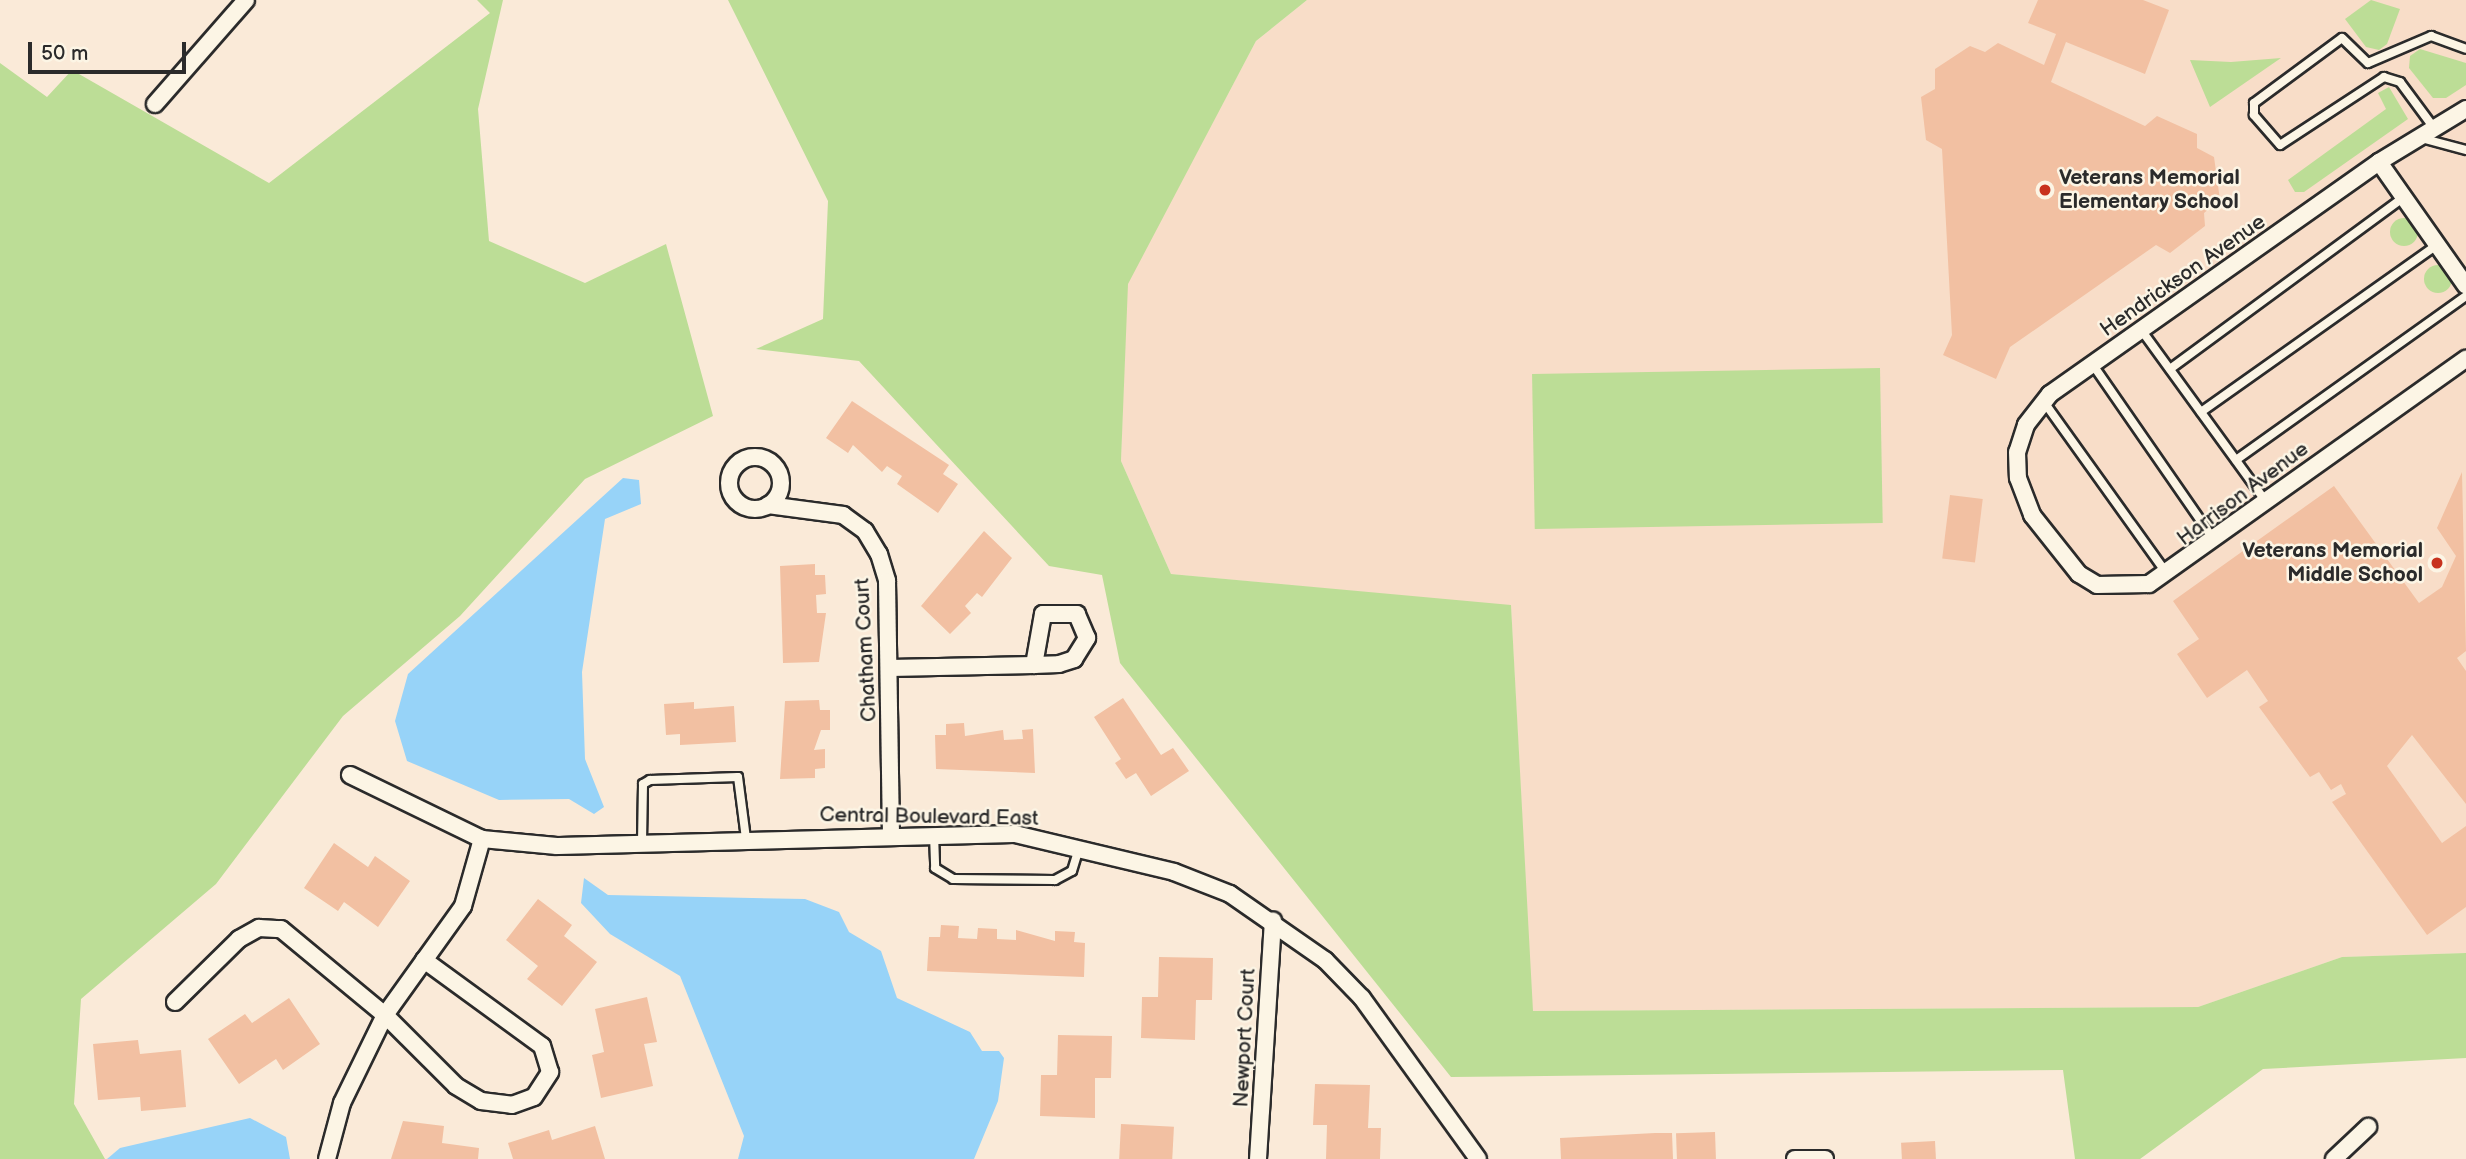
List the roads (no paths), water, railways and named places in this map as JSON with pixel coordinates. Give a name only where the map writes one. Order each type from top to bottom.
[{"type":"street","points":[[155,104],[246,0]]},
{"type":"street","name":"Hendrickson Avenue","points":[[2044,529],[2018,478],[2017,452],[2044,402],[2379,162],[2466,109]]},
{"type":"street","points":[[2379,162],[2466,286]]},
{"type":"street","name":"Harrison Avenue","points":[[2044,529],[2079,574],[2096,585],[2149,584],[2168,575],[2466,359]]},
{"type":"street","name":"Chatham Court","points":[[768,506],[844,514],[865,531],[887,581],[891,833]]},
{"type":"street","points":[[890,668],[1034,666]]},
{"type":"street","name":"Central Boulevard East","points":[[350,775],[482,839],[557,846],[891,833],[1015,834],[1080,845],[1174,872],[1273,920],[1362,998],[1478,1159]]},
{"type":"street","points":[[327,1159],[342,1103],[385,1015],[463,905],[482,839]]},
{"type":"street","name":"Newport Court","points":[[1258,1159],[1273,920]]},
{"type":"street","points":[[175,1002],[239,939],[259,928],[281,929],[385,1015],[456,1086],[481,1101],[512,1105],[534,1097],[546,1084],[550,1072],[541,1046],[425,960]]},
{"type":"street","points":[[2334,1159],[2368,1127]]},
{"type":"street","points":[[1795,1159],[1825,1159]]},
{"type":"lane","points":[[2434,128],[2400,82],[2384,77],[2280,145],[2254,115],[2254,103],[2343,38],[2368,63],[2431,36],[2466,50]]},
{"type":"lane","points":[[2418,138],[2466,150]]},
{"type":"lane","points":[[2169,369],[2404,197]]},
{"type":"lane","points":[[2201,412],[2437,246]]},
{"type":"lane","points":[[2236,460],[2466,296]]},
{"type":"lane","points":[[2142,331],[2267,503]]},
{"type":"lane","points":[[2093,365],[2215,541]]},
{"type":"lane","points":[[2044,402],[2168,575]]},
{"type":"lane","points":[[642,842],[643,784],[650,780],[738,777],[746,839]]},
{"type":"lane","points":[[934,834],[935,868],[953,879],[1055,880],[1072,871],[1080,845]]},
{"type":"water","points":[[623,478],[639,480],[641,504],[605,519],[582,672],[585,759],[604,807],[594,814],[569,799],[499,800],[407,761],[395,721],[408,674]]},
{"type":"water","points":[[584,878],[608,895],[805,899],[839,912],[849,932],[881,951],[897,998],[970,1032],[982,1051],[999,1051],[1004,1058],[998,1101],[974,1159],[738,1159],[744,1136],[680,976],[610,934],[581,903]]},
{"type":"water","points":[[250,1118],[286,1137],[290,1159],[107,1159],[120,1148]]},
{"type":"place","name":"Veterans Memorial Elementary School","points":[[2045,190]]},
{"type":"place","name":"Veterans Memorial Middle School","points":[[2437,563]]}]
